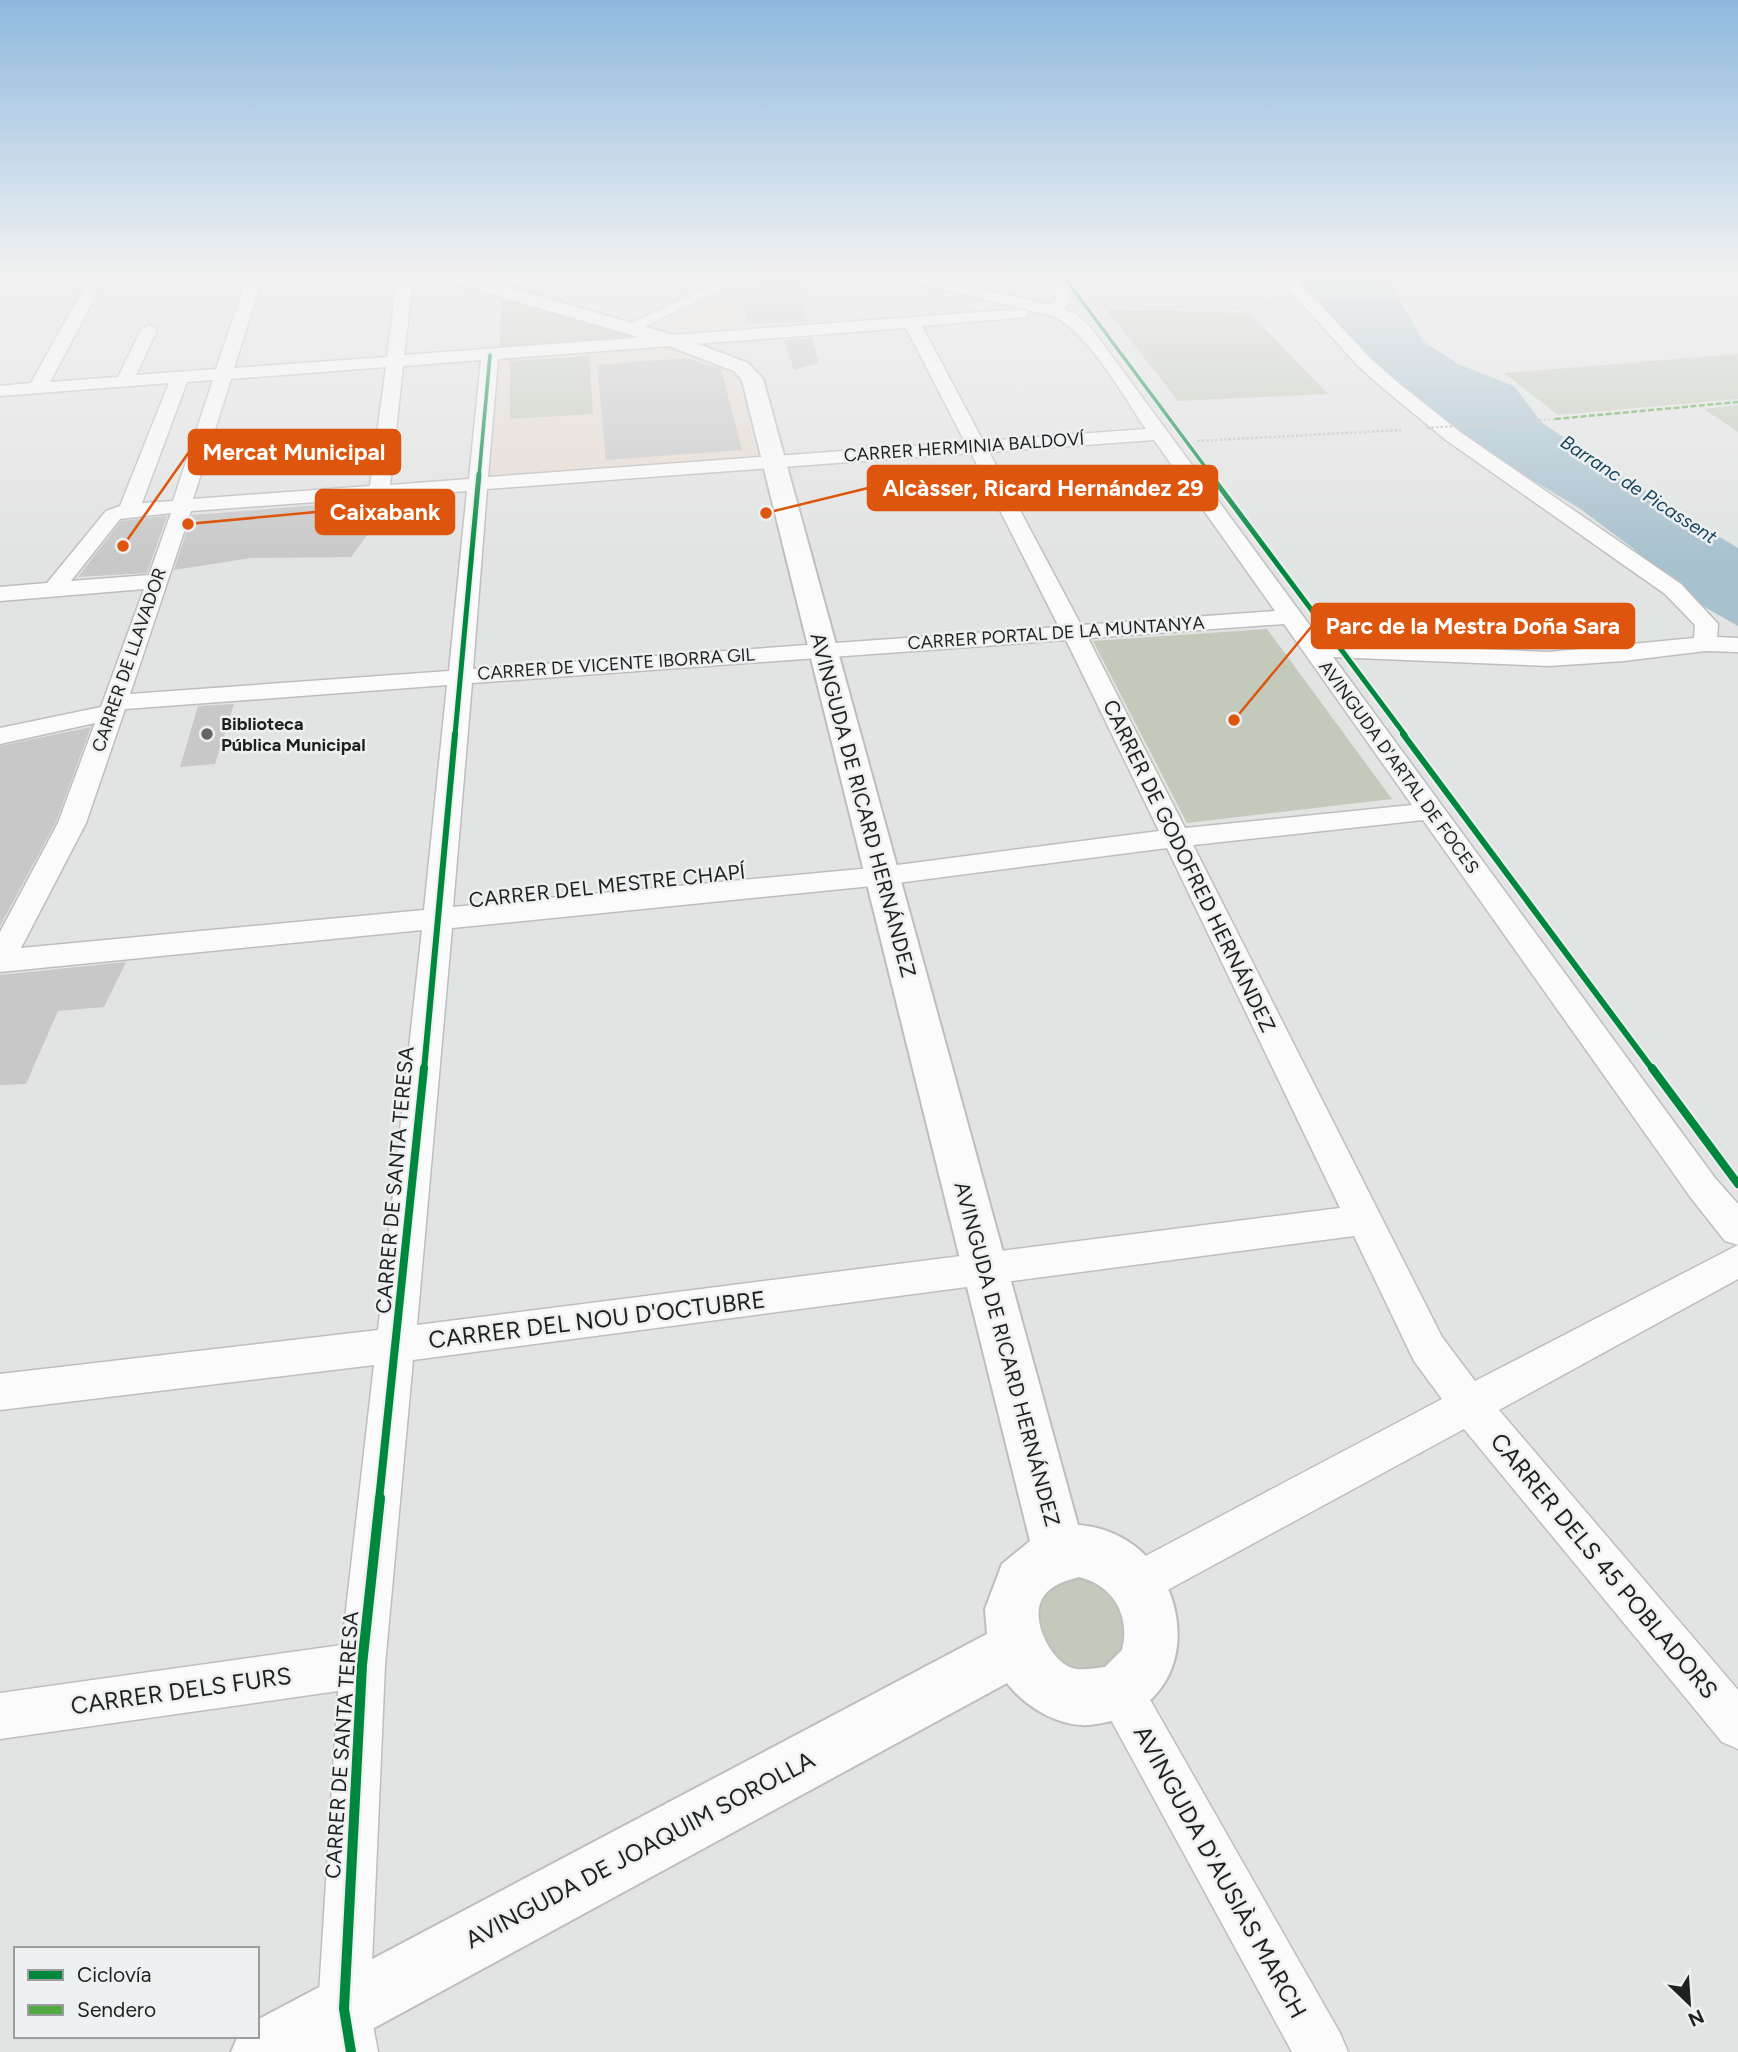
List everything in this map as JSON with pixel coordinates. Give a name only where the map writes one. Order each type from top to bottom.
[{"type":"street","points":[[37,389],[48,369]]},
{"type":"street","points":[[124,382],[130,369]]},
{"type":"street","name":"CARRER DE LLAVADOR","points":[[0,961],[72,823],[183,507],[224,369]]},
{"type":"street","points":[[0,391],[306,369]]},
{"type":"street","points":[[379,493],[395,369]]},
{"type":"street","name":"CARRER DE SANTA TERESA","points":[[348,2031],[362,1665],[397,1345],[489,369]]},
{"type":"street","name":"AVINGUDA DE RICARD HERNÁNDEZ","points":[[743,369],[752,379],[1059,1553]]},
{"type":"street","name":"CARRER DE GODOFRED HERNÁNDEZ","points":[[936,369],[1073,632],[1428,1349],[1470,1406]]},
{"type":"street","name":"AVINGUDA D'ARTAL DE FOCES","points":[[1112,369],[1703,1188],[1738,1230]]},
{"type":"street","points":[[1372,369],[1453,436],[1673,589],[1707,624],[1705,644]]},
{"type":"street","points":[[129,510],[180,378]]},
{"type":"street","name":"CARRER HERMINIA BALDOVÍ","points":[[183,507],[1157,434]]},
{"type":"street","points":[[54,589],[113,515],[129,510],[183,507]]},
{"type":"street","points":[[0,594],[156,581]]},
{"type":"street","name":"CARRER PORTAL DE LA MUNTANYA","points":[[823,650],[1289,617]]},
{"type":"street","points":[[1313,649],[1549,659],[1624,654],[1705,644],[1738,645]]},
{"type":"street","name":"CARRER DE VICENTE IBORRA GIL","points":[[0,736],[113,707],[461,675],[823,650]]},
{"type":"street","name":"CARRER DEL MESTRE CHAPÍ","points":[[0,961],[882,876],[1176,838],[1432,811]]},
{"type":"street","name":"CARRER DEL NOU D'OCTUBRE","points":[[0,1392],[397,1345],[1362,1220]]},
{"type":"street","points":[[1136,1584],[1738,1261]]},
{"type":"street","name":"CARRER DELS 45 POBLADORS","points":[[1470,1406],[1738,1726]]},
{"type":"street","points":[[1079,1551],[1100,1556],[1120,1567],[1136,1584],[1147,1602],[1152,1622],[1152,1643],[1147,1663],[1136,1679],[1120,1691],[1097,1698],[1073,1697],[1050,1687],[1030,1670],[1017,1648],[1011,1628],[1011,1607],[1016,1587],[1027,1572],[1042,1560],[1059,1553],[1079,1551]]},
{"type":"street","name":"AVINGUDA DE JOAQUIM SOROLLA","points":[[264,2052],[348,2031],[1017,1648]]},
{"type":"street","name":"CARRER DELS FURS","points":[[0,1716],[362,1665]]},
{"type":"street","name":"AVINGUDA D'AUSIÀS MARCH","points":[[1120,1691],[1321,2052]]},
{"type":"path","points":[[1427,428],[1555,419]]},
{"type":"path","points":[[1193,441],[1404,430]]},
{"type":"shaded area","points":[[497,369],[725,369],[739,378],[757,456],[490,476]]},
{"type":"green space","points":[[510,369],[590,369],[593,414],[510,419]]},
{"type":"green space","points":[[1153,369],[1303,369],[1328,394],[1178,401]]},
{"type":"green space","points":[[1556,369],[1738,369],[1738,399],[1558,415],[1504,373]]},
{"type":"green space","points":[[1738,405],[1738,432],[1704,409]]},
{"type":"green space","points":[[1267,629],[1392,799],[1187,823],[1093,641]]},
{"type":"green space","points":[[1073,1573],[1120,1593],[1132,1645],[1097,1678],[1051,1662],[1033,1615],[1045,1587]]},
{"type":"water","name":"Barranc de Picassent","points":[[1383,369],[1470,369],[1514,386],[1542,423],[1655,498],[1738,548],[1738,626],[1673,589],[1634,549],[1579,508],[1476,446],[1428,409]]},
{"type":"building","points":[[597,369],[721,369],[742,450],[606,460]]},
{"type":"building","points":[[394,499],[351,557],[251,558],[174,570],[192,515]]},
{"type":"building","points":[[167,516],[147,573],[78,577],[121,521]]},
{"type":"building","name":"Biblioteca Pública Municipal","points":[[234,704],[215,764],[180,767],[198,706]]},
{"type":"building","points":[[91,727],[56,822],[0,926],[0,746]]},
{"type":"building","points":[[126,962],[104,1007],[58,1011],[26,1084],[0,1085],[0,975]]},
{"type":"marked path","points":[[1555,419],[1738,402]]},
{"type":"cycle path","points":[[351,2052],[344,2009],[362,1665],[417,1142],[489,369]]},
{"type":"cycle path","points":[[1132,369],[1738,1184]]},
{"type":"place","name":"Alcàsser, Ricard Hernández 29","points":[[766,513]]},
{"type":"place","name":"Caixabank","points":[[188,524]]},
{"type":"place","name":"Mercat Municipal","points":[[123,546]]},
{"type":"place","name":"Parc de la Mestra Doña Sara","points":[[1234,720]]},
{"type":"place","name":"Biblioteca Pública Municipal","points":[[207,734]]}]
